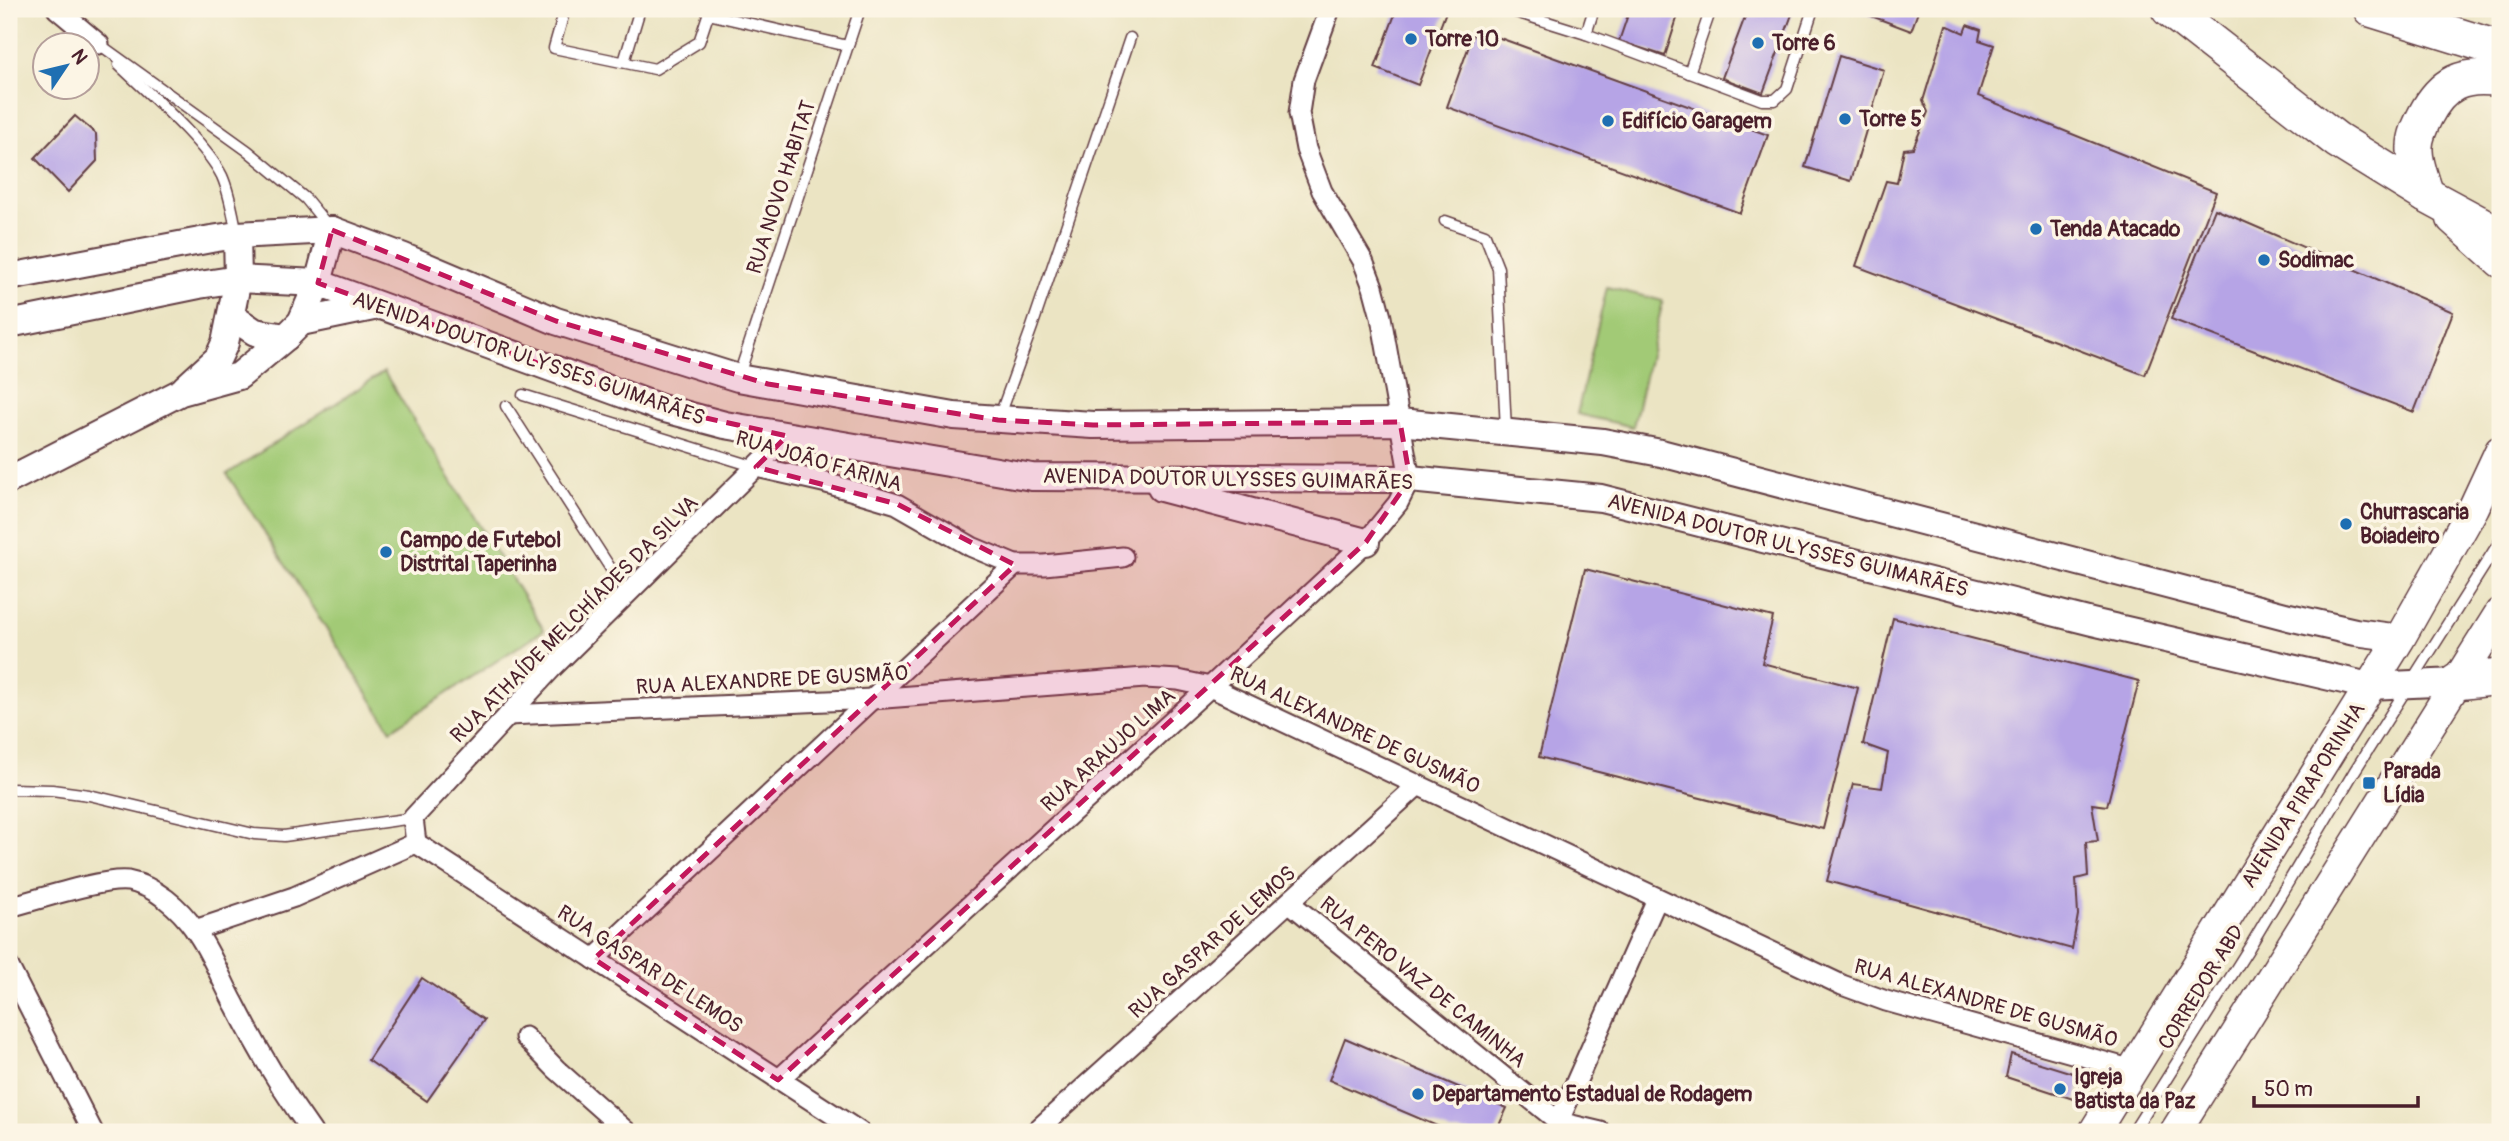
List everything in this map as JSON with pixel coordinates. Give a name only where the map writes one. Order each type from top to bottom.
[{"type":"highway","points":[[2169,9],[2337,140],[2426,195],[2500,235]]},
{"type":"highway","points":[[2371,9],[2500,49]]},
{"type":"highway","points":[[2426,195],[2415,148],[2418,130],[2432,102],[2448,86],[2467,78],[2500,79]]},
{"type":"highway","points":[[2456,682],[2500,677]]},
{"type":"main road","points":[[2426,195],[2500,262]]},
{"type":"main road","name":"AVENIDA DOUTOR ULYSSES GUIMARÃES","points":[[9,277],[237,235],[332,230],[556,321],[738,378],[941,413],[998,420],[1093,425],[1400,422],[1603,442],[1661,453],[2222,601],[2355,632],[2400,638]]},
{"type":"main road","points":[[9,480],[181,392],[239,376],[294,330],[318,283],[332,230]]},
{"type":"main road","points":[[181,392],[218,358],[225,343],[238,279],[237,235]]},
{"type":"main road","name":"AVENIDA DOUTOR ULYSSES GUIMARÃES","points":[[9,324],[180,288],[238,279],[318,283],[661,408],[725,425],[1032,477],[1410,479],[1601,498],[2092,622],[2370,686],[2456,682]]},
{"type":"main road","points":[[231,317],[255,332],[294,330],[378,306]]},
{"type":"main road","name":"AVENIDA PIRAPORINHA","points":[[2094,1132],[2400,638],[2474,508],[2500,451]]},
{"type":"main road","points":[[1126,479],[1366,542]]},
{"type":"main road","points":[[2175,1132],[2500,612]]},
{"type":"street","points":[[57,9],[85,32]]},
{"type":"street","points":[[1330,9],[1304,80],[1299,113],[1306,149],[1322,191],[1363,261],[1373,287],[1410,479]]},
{"type":"street","name":"RUA ATHAÍDE MELCHÍADES DA SILVA","points":[[413,818],[508,715],[788,436]]},
{"type":"street","name":"RUA JOÃO FARINA","points":[[756,467],[823,482],[897,505],[972,547],[1015,565]]},
{"type":"street","name":"RUA ARAUJO LIMA","points":[[778,1080],[1366,542],[1398,503],[1410,479]]},
{"type":"street","points":[[594,960],[1015,565],[1044,565],[1123,557]]},
{"type":"street","name":"RUA ALEXANDRE DE GUSMÃO","points":[[508,715],[872,699],[1144,678],[1178,680],[1210,687],[1842,985],[1886,1001],[2133,1070]]},
{"type":"street","name":"RUA GASPAR DE LEMOS","points":[[1035,1132],[1418,785]]},
{"type":"street","points":[[195,930],[294,897],[416,843],[413,818]]},
{"type":"street","name":"RUA GASPAR DE LEMOS","points":[[416,843],[860,1132]]},
{"type":"street","points":[[9,907],[104,883],[125,881],[146,886],[164,898],[195,930],[252,1039],[288,1099],[312,1132]]},
{"type":"street","points":[[1556,1127],[1657,899]]},
{"type":"street","name":"RUA PERO VAZ DE CAMINHA","points":[[1290,903],[1556,1127],[1601,1132]]},
{"type":"street","points":[[9,967],[93,1132]]},
{"type":"street","points":[[525,1037],[556,1069],[627,1132]]},
{"type":"lane","points":[[565,9],[554,48],[655,69],[699,42],[709,11],[848,46]]},
{"type":"lane","points":[[624,62],[640,9]]},
{"type":"lane","name":"RUA NOVO HABITAT","points":[[738,378],[860,9]]},
{"type":"lane","points":[[1506,9],[1586,34],[1762,100],[1775,100],[1787,89],[1813,9]]},
{"type":"lane","points":[[1586,34],[1594,9]]},
{"type":"lane","points":[[1689,73],[1711,9]]},
{"type":"lane","points":[[998,420],[1130,38]]},
{"type":"lane","points":[[102,46],[248,151],[306,199],[332,230]]},
{"type":"lane","points":[[102,47],[192,137],[214,163],[222,177],[237,235]]},
{"type":"lane","points":[[1445,220],[1485,235],[1499,268],[1506,432]]},
{"type":"lane","name":"RUA JOÃO FARINA","points":[[523,395],[756,467]]},
{"type":"lane","points":[[506,406],[627,594]]},
{"type":"lane","name":"CORREDOR ABD","points":[[2133,1132],[2249,948],[2354,772],[2500,541]]},
{"type":"lane","points":[[9,789],[52,790],[89,796],[254,834],[284,836],[413,818]]},
{"type":"highlighted area","points":[[332,230],[556,321],[768,384],[998,420],[1093,425],[1400,422],[1410,479],[1366,542],[778,1080],[594,959],[1015,565],[897,504],[756,467],[787,436],[661,408],[318,283]]},
{"type":"green space","points":[[1607,287],[1663,301],[1633,427],[1577,414]]},
{"type":"green space","name":"Campo de Futebol Distrital Taperinha","points":[[384,372],[544,630],[391,730],[227,474]]},
{"type":"building","name":"Torre 10","points":[[1397,9],[1447,9],[1418,85],[1375,68]]},
{"type":"building","points":[[1630,9],[1680,9],[1665,56],[1619,41]]},
{"type":"building","name":"Torre 6","points":[[1748,9],[1794,9],[1763,93],[1722,78]]},
{"type":"building","points":[[1858,9],[1919,9],[1911,31]]},
{"type":"building","name":"Tenda Atacado","points":[[1946,25],[1964,33],[1967,25],[1981,30],[1979,40],[1994,45],[1978,96],[2216,192],[2145,375],[1856,266],[1886,181],[1897,183],[1904,149],[1913,148],[1928,112],[1923,101]]},
{"type":"building","name":"Edifício Garagem","points":[[1475,29],[1768,135],[1740,213],[1447,107]]},
{"type":"building","name":"Torre 5","points":[[1839,56],[1884,70],[1851,181],[1805,167]]},
{"type":"building","points":[[75,116],[96,134],[97,161],[68,192],[35,158]]},
{"type":"building","name":"Sodimac","points":[[2215,209],[2453,312],[2414,412],[2171,319]]},
{"type":"building","points":[[1585,569],[1773,617],[1762,663],[1858,688],[1823,829],[1539,757]]},
{"type":"building","points":[[1893,618],[2139,681],[2107,806],[2092,804],[2098,841],[2086,842],[2088,876],[2076,879],[2078,915],[2072,949],[1827,881],[1853,784],[1882,788],[1888,753],[1863,744]]},
{"type":"building","points":[[422,978],[484,1020],[427,1101],[368,1060]]},
{"type":"building","name":"Departamento Estadual de Rodagem","points":[[1345,1038],[1507,1108],[1496,1132],[1451,1132],[1329,1080]]},
{"type":"building","name":"Igreja Batista da Paz","points":[[2011,1054],[2082,1076],[2076,1100],[2006,1077]]},
{"type":"place","name":"Torre 10","points":[[1411,39]]},
{"type":"place","name":"Torre 6","points":[[1758,43]]},
{"type":"place","name":"Torre 5","points":[[1845,119]]},
{"type":"place","name":"Edifício Garagem","points":[[1608,121]]},
{"type":"place","name":"Tenda Atacado","points":[[2036,229]]},
{"type":"place","name":"Sodimac","points":[[2264,260]]},
{"type":"place","name":"Churrascaria Boiadeiro","points":[[2346,524]]},
{"type":"place","name":"Campo de Futebol Distrital Taperinha","points":[[386,552]]},
{"type":"place","name":"Parada Lídia","points":[[2369,783]]},
{"type":"place","name":"Igreja Batista da Paz","points":[[2060,1089]]},
{"type":"place","name":"Departamento Estadual de Rodagem","points":[[1418,1094]]}]
